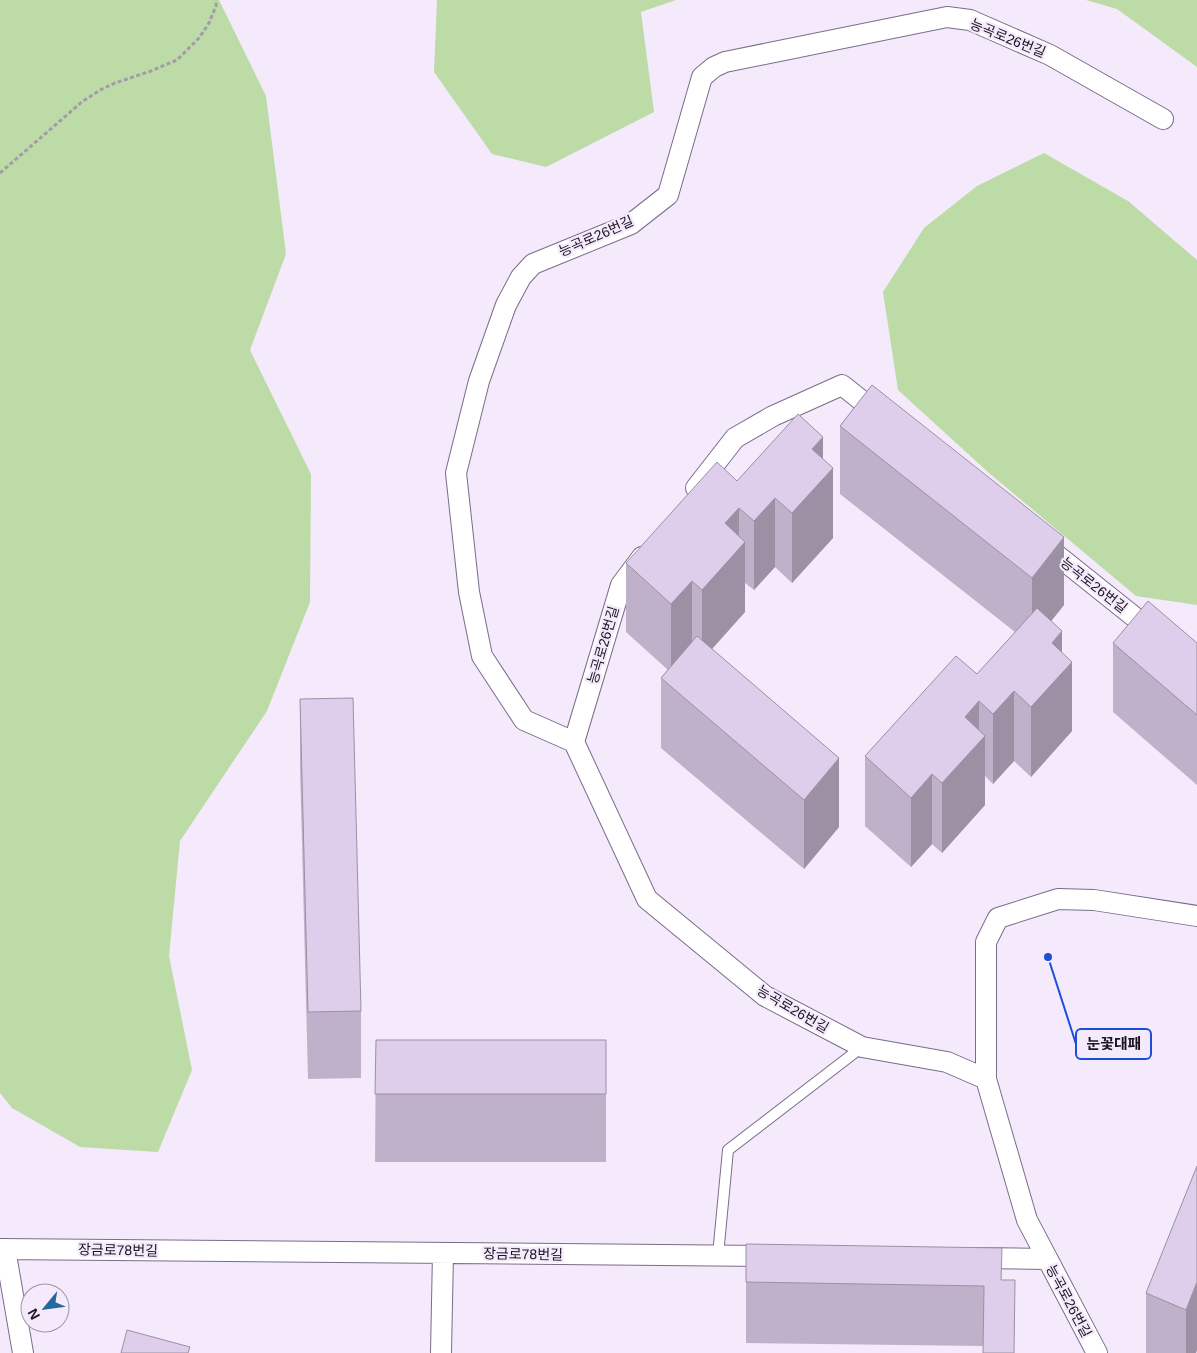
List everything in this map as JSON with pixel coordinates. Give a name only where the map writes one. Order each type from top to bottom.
[{"type":"street","name":"능곡로26번길","points":[[574,742],[524,720],[482,656],[469,592],[456,473],[479,381],[506,306],[521,277],[533,264],[631,224],[668,195],[702,77],[714,67],[724,62],[947,17],[970,20],[1050,55],[1163,119]]},
{"type":"street","points":[[687,500],[735,438],[773,416],[842,385],[896,428]]},
{"type":"street","name":"능곡로26번길","points":[[1026,531],[1197,666]]},
{"type":"street","name":"능곡로26번길","points":[[651,546],[620,585],[574,742],[647,899],[764,996],[862,1047],[947,1062],[986,1079]]},
{"type":"street","name":"능곡로26번길","points":[[1097,1353],[1027,1220],[986,1079],[986,942],[998,918],[1058,899],[1094,900],[1197,916]]},
{"type":"street","points":[[947,1062],[971,1059],[986,1029]]},
{"type":"street","points":[[2,1249],[23,1353]]},
{"type":"street","name":"장금로78번길","points":[[2,1249],[788,1256]]},
{"type":"street","points":[[441,1353],[443,1253]]},
{"type":"street","points":[[957,1258],[1047,1259]]},
{"type":"lane","points":[[718,1255],[728,1150],[862,1047]]},
{"type":"path","points":[[0,173],[67,113],[102,89],[151,72],[177,60],[193,45],[209,23],[216,6],[216,0]]},
{"type":"green space","points":[[0,0],[219,0],[266,96],[286,254],[250,350],[311,474],[310,602],[267,711],[180,841],[169,956],[192,1070],[158,1152],[80,1147],[12,1108],[0,1093]]},
{"type":"green space","points":[[437,0],[676,0],[641,12],[654,112],[546,167],[492,154],[434,72]]},
{"type":"green space","points":[[1086,0],[1197,0],[1197,67],[1117,9]]},
{"type":"green space","points":[[1044,153],[1128,201],[1197,260],[1197,605],[1136,596],[989,473],[898,390],[883,292],[924,228],[977,186]]},
{"type":"building","points":[[872,385],[1064,537],[1032,578],[840,426]]},
{"type":"building","points":[[798,414],[823,437],[812,449],[833,468],[792,513],[775,498],[754,521],[739,508],[725,523],[745,542],[702,590],[692,581],[671,604],[626,563],[717,462],[737,481]]},
{"type":"building","points":[[1148,601],[1197,643],[1197,715],[1113,643]]},
{"type":"building","points":[[1037,608],[1062,631],[1052,643],[1072,662],[1031,707],[1014,691],[993,714],[979,701],[965,717],[985,736],[942,783],[932,774],[911,798],[865,756],[956,656],[977,674]]},
{"type":"building","points":[[697,636],[839,758],[804,800],[661,678]]},
{"type":"building","points":[[353,698],[361,1011],[308,1012],[300,699]]},
{"type":"building","points":[[376,1040],[606,1040],[606,1094],[375,1094]]},
{"type":"building","points":[[1197,1166],[1197,1282],[1186,1310],[1146,1293]]},
{"type":"building","points":[[746,1244],[1002,1248],[1001,1280],[1015,1280],[1014,1353],[983,1353],[984,1286],[746,1282]]},
{"type":"building","points":[[127,1330],[190,1347],[188,1353],[121,1353]]},
{"type":"place","name":"눈꽃대패","points":[[1048,957]]}]
